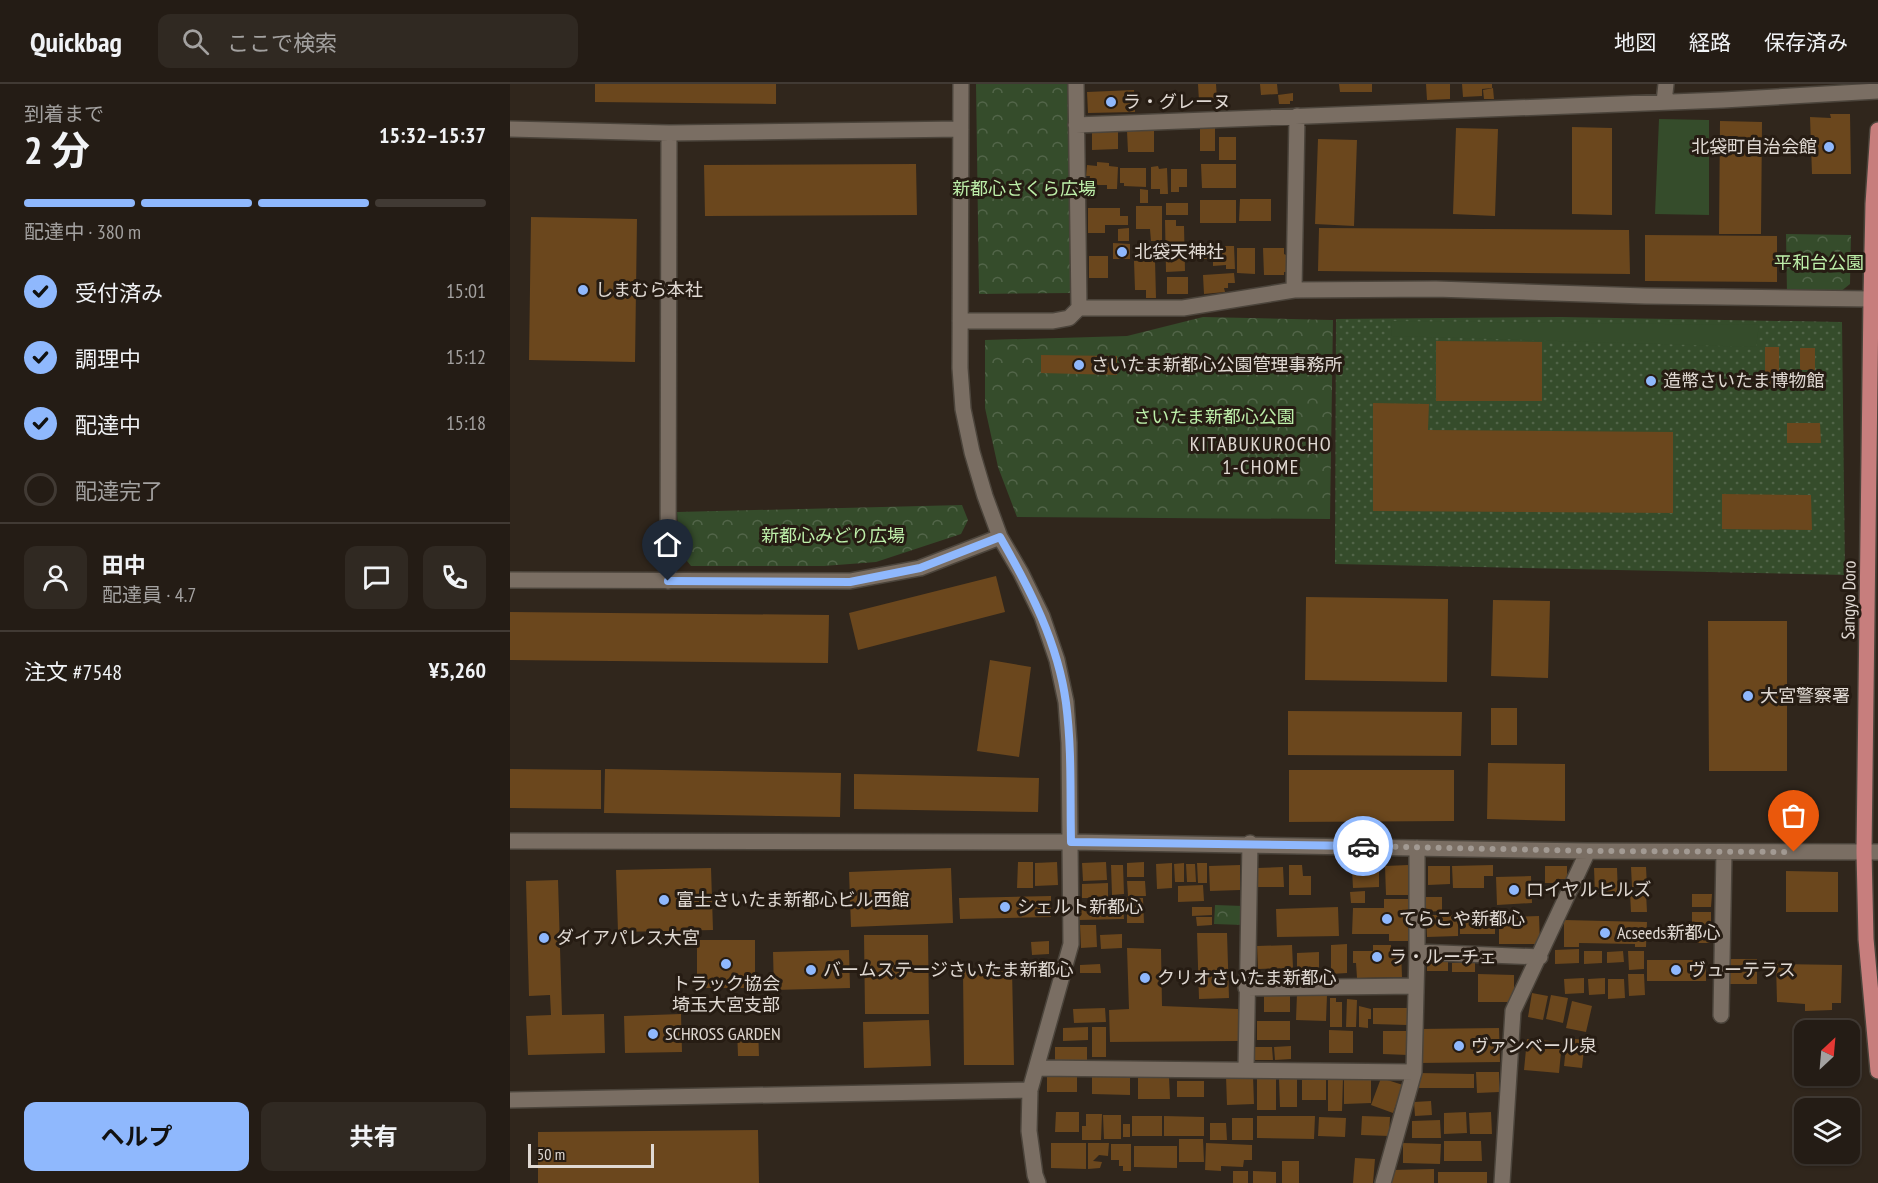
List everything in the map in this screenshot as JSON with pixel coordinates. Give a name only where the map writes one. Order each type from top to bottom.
[{"type":"main road","name":"Sangyo Doro","points":[[1878,130],[1873,204],[1871,299],[1871,852],[1866,939],[1878,1071]]},
{"type":"street","points":[[961,84],[960,368],[963,409],[975,463],[1000,537],[1042,616],[1057,660],[1066,702],[1069,742],[1071,944],[1030,1090],[1029,1131],[1038,1183]]},
{"type":"street","points":[[1076,84],[1079,308]]},
{"type":"street","points":[[1664,102],[1666,84]]},
{"type":"street","points":[[1723,100],[1727,84]]},
{"type":"street","points":[[1076,124],[1723,100],[1878,91]]},
{"type":"street","points":[[1294,290],[1297,116]]},
{"type":"street","points":[[510,129],[669,133],[961,129]]},
{"type":"street","points":[[668,581],[669,133]]},
{"type":"street","points":[[960,321],[1053,321],[1069,318],[1079,308],[1183,308],[1294,290],[1436,289],[1645,296],[1871,299]]},
{"type":"street","points":[[510,580],[850,582],[920,568],[1000,537]]},
{"type":"street","points":[[510,841],[1250,843],[1588,851],[1871,852]]},
{"type":"street","points":[[1246,1069],[1250,843]]},
{"type":"street","points":[[1383,1183],[1414,1072],[1417,848]]},
{"type":"street","points":[[1502,1183],[1513,1011],[1588,851]]},
{"type":"street","points":[[1721,1015],[1724,852]]},
{"type":"street","points":[[1417,952],[1540,957]]},
{"type":"street","points":[[1246,988],[1416,986]]},
{"type":"street","points":[[1036,1068],[1414,1072]]},
{"type":"street","points":[[510,1100],[1030,1090]]},
{"type":"green space","name":"新都心さくら広場","points":[[976,84],[1069,84],[1072,293],[979,294]]},
{"type":"green space","points":[[1659,119],[1709,120],[1709,215],[1655,214]]},
{"type":"green space","name":"平和台公園","points":[[1786,234],[1851,235],[1850,284],[1840,292],[1787,293]]},
{"type":"green space","name":"さいたま新都心公園","points":[[1203,317],[1333,320],[1330,519],[1017,517],[998,467],[985,408],[985,340],[1127,336]]},
{"type":"green space","points":[[1561,317],[1842,322],[1845,575],[1335,564],[1336,319]]},
{"type":"green space","points":[[1391,321],[1759,325],[1756,347],[1392,336]]},
{"type":"green space","name":"新都心みどり広場","points":[[962,505],[968,520],[961,534],[876,562],[824,566],[691,566],[679,551],[677,512]]},
{"type":"green space","points":[[1215,905],[1243,906],[1243,925],[1214,924]]},
{"type":"building","points":[[595,84],[776,84],[776,104],[595,102]]},
{"type":"building","points":[[1198,84],[1216,84],[1217,100],[1199,101]]},
{"type":"building","points":[[1260,84],[1277,84],[1278,94],[1261,95]]},
{"type":"building","points":[[1339,84],[1372,84],[1372,92],[1340,92]]},
{"type":"building","points":[[1426,84],[1450,84],[1450,99],[1427,100]]},
{"type":"building","points":[[1462,84],[1492,84],[1492,88],[1482,89],[1482,96],[1463,97]]},
{"type":"building","points":[[1493,88],[1494,99],[1484,99],[1483,90]]},
{"type":"building","name":"ラ・グレーヌ","points":[[1134,90],[1135,112],[1088,113],[1087,92]]},
{"type":"building","points":[[1293,93],[1293,101],[1290,101],[1290,104],[1279,104],[1278,95]]},
{"type":"building","points":[[1830,114],[1850,114],[1851,174],[1812,174],[1810,117],[1831,118]]},
{"type":"building","points":[[1720,121],[1762,122],[1761,234],[1719,234]]},
{"type":"building","points":[[1200,126],[1215,126],[1215,151],[1200,151]]},
{"type":"building","points":[[1572,127],[1612,128],[1612,215],[1572,214]]},
{"type":"building","points":[[1456,128],[1498,129],[1495,216],[1453,214]]},
{"type":"building","points":[[1127,131],[1154,131],[1154,152],[1128,152]]},
{"type":"building","points":[[1092,132],[1118,132],[1118,149],[1092,150]]},
{"type":"building","points":[[1219,137],[1236,137],[1236,160],[1219,160]]},
{"type":"building","points":[[1318,139],[1357,140],[1354,226],[1315,224]]},
{"type":"building","points":[[1097,162],[1109,163],[1109,166],[1118,167],[1117,189],[1107,189],[1107,185],[1089,185],[1090,176],[1086,176],[1087,165],[1097,166]]},
{"type":"building","points":[[916,164],[917,215],[705,216],[704,165]]},
{"type":"building","points":[[1201,164],[1236,164],[1236,188],[1202,188]]},
{"type":"building","points":[[1158,166],[1159,169],[1167,168],[1168,194],[1160,194],[1160,189],[1151,189],[1151,167]]},
{"type":"building","points":[[1120,168],[1146,168],[1146,187],[1124,186],[1124,183],[1120,183]]},
{"type":"building","points":[[1171,169],[1187,169],[1187,187],[1179,187],[1179,192],[1171,192]]},
{"type":"building","points":[[1140,189],[1148,190],[1148,203],[1140,203]]},
{"type":"building","points":[[1240,199],[1271,199],[1271,221],[1239,221]]},
{"type":"building","points":[[1200,200],[1236,200],[1236,223],[1200,223]]},
{"type":"building","points":[[1166,203],[1188,203],[1188,215],[1166,215]]},
{"type":"building","points":[[1136,206],[1162,206],[1162,241],[1151,241],[1150,229],[1136,229]]},
{"type":"building","points":[[1088,208],[1120,208],[1120,216],[1128,216],[1128,225],[1105,225],[1105,233],[1088,233]]},
{"type":"building","name":"しまむら本社","points":[[531,217],[637,219],[635,362],[529,360]]},
{"type":"building","points":[[1165,220],[1176,220],[1176,226],[1184,226],[1185,271],[1166,272]]},
{"type":"building","points":[[1129,228],[1129,241],[1118,241],[1118,229]]},
{"type":"building","points":[[1319,228],[1629,230],[1630,274],[1318,271]]},
{"type":"building","points":[[1645,235],[1777,236],[1777,282],[1645,281]]},
{"type":"building","points":[[1113,243],[1130,244],[1130,259],[1113,259]]},
{"type":"building","points":[[1203,246],[1234,246],[1235,269],[1226,269],[1226,265],[1213,266],[1213,259],[1203,259]]},
{"type":"building","points":[[1237,248],[1255,248],[1255,274],[1237,273]]},
{"type":"building","points":[[1263,248],[1284,248],[1287,272],[1284,272],[1284,275],[1264,275]]},
{"type":"building","points":[[1089,256],[1108,256],[1108,278],[1089,278]]},
{"type":"building","points":[[1155,260],[1156,298],[1146,298],[1146,290],[1135,290],[1134,261]]},
{"type":"building","points":[[1234,273],[1235,283],[1228,283],[1228,288],[1224,288],[1225,292],[1204,294],[1203,275]]},
{"type":"building","points":[[1167,277],[1188,277],[1188,294],[1167,294]]},
{"type":"building","points":[[1436,341],[1542,342],[1542,401],[1436,401]]},
{"type":"building","points":[[1765,347],[1779,347],[1779,388],[1765,388]]},
{"type":"building","points":[[1800,348],[1815,348],[1815,370],[1800,370]]},
{"type":"building","name":"さいたま新都心公園管理事務所","points":[[1041,355],[1117,356],[1117,375],[1041,373]]},
{"type":"building","points":[[1373,403],[1429,404],[1428,430],[1673,432],[1673,513],[1373,511]]},
{"type":"building","points":[[1787,423],[1820,423],[1821,443],[1787,443]]},
{"type":"building","points":[[1722,494],[1811,495],[1812,530],[1722,529]]},
{"type":"building","points":[[996,576],[1005,612],[858,650],[849,613]]},
{"type":"building","points":[[1306,597],[1448,599],[1447,682],[1305,680]]},
{"type":"building","points":[[1493,600],[1550,601],[1548,678],[1491,676]]},
{"type":"building","points":[[510,612],[829,615],[828,663],[510,660]]},
{"type":"building","name":"大宮警察署","points":[[1708,621],[1787,621],[1787,771],[1709,771]]},
{"type":"building","points":[[990,660],[1031,667],[1019,757],[977,751]]},
{"type":"building","points":[[1491,708],[1517,708],[1517,745],[1491,745]]},
{"type":"building","points":[[1288,711],[1462,712],[1461,756],[1288,755]]},
{"type":"building","points":[[1488,763],[1565,764],[1565,821],[1487,819]]},
{"type":"building","points":[[510,769],[601,770],[601,809],[510,808]]},
{"type":"building","points":[[605,769],[841,773],[840,817],[604,813]]},
{"type":"building","points":[[1289,770],[1454,770],[1454,821],[1289,822]]},
{"type":"building","points":[[854,774],[1039,778],[1038,812],[854,809]]},
{"type":"building","points":[[1018,862],[1033,862],[1033,888],[1017,888]]},
{"type":"building","points":[[1057,862],[1058,885],[1035,886],[1035,863]]},
{"type":"building","points":[[1106,862],[1107,880],[1083,881],[1082,863]]},
{"type":"building","points":[[1144,862],[1144,877],[1127,877],[1127,863]]},
{"type":"building","points":[[1172,863],[1172,888],[1157,889],[1156,864]]},
{"type":"building","points":[[1184,863],[1184,882],[1175,882],[1174,864]]},
{"type":"building","points":[[1197,863],[1207,863],[1207,883],[1198,883]]},
{"type":"building","points":[[1186,864],[1195,864],[1196,882],[1187,882]]},
{"type":"building","points":[[1111,865],[1123,865],[1124,894],[1112,895]]},
{"type":"building","points":[[1240,865],[1240,890],[1210,891],[1209,866]]},
{"type":"building","points":[[1289,865],[1302,865],[1303,876],[1311,876],[1311,895],[1289,895]]},
{"type":"building","points":[[1408,865],[1409,895],[1386,895],[1385,866]]},
{"type":"building","points":[[1493,865],[1493,876],[1484,876],[1484,888],[1453,888],[1452,866]]},
{"type":"building","points":[[1428,866],[1450,866],[1450,884],[1428,885]]},
{"type":"building","points":[[1545,866],[1567,866],[1567,879],[1556,879],[1556,883],[1545,883]]},
{"type":"building","points":[[1283,867],[1284,887],[1258,887],[1257,868]]},
{"type":"building","points":[[1631,867],[1646,867],[1647,887],[1632,887]]},
{"type":"building","name":"富士さいたま新都心ビル西館","points":[[711,868],[713,930],[618,932],[616,870]]},
{"type":"building","points":[[951,868],[953,923],[851,927],[849,872]]},
{"type":"building","points":[[1379,868],[1379,887],[1353,888],[1352,869]]},
{"type":"building","points":[[1594,868],[1617,868],[1618,894],[1595,894]]},
{"type":"building","points":[[1786,871],[1838,872],[1838,912],[1786,912]]},
{"type":"building","name":"ロイヤルヒルズ","points":[[1531,876],[1532,903],[1497,905],[1496,877]]},
{"type":"building","name":"ダイアパレス大宮","points":[[558,880],[562,1015],[604,1014],[605,1053],[528,1055],[526,1016],[551,1015],[550,995],[529,996],[526,881]]},
{"type":"building","points":[[1127,881],[1145,881],[1146,896],[1128,896]]},
{"type":"building","points":[[1108,883],[1108,898],[1082,898],[1082,884]]},
{"type":"building","points":[[1203,885],[1204,901],[1178,902],[1178,886]]},
{"type":"building","points":[[1365,891],[1365,903],[1351,903],[1350,892]]},
{"type":"building","points":[[1630,893],[1646,893],[1647,912],[1631,912]]},
{"type":"building","points":[[1692,894],[1712,894],[1711,907],[1692,907]]},
{"type":"building","name":"シェルト新都心","points":[[1051,896],[1051,917],[960,919],[959,898]]},
{"type":"building","points":[[1422,897],[1442,897],[1442,911],[1422,912]]},
{"type":"building","points":[[1127,898],[1143,898],[1144,923],[1127,923]]},
{"type":"building","points":[[1384,899],[1408,899],[1408,941],[1389,941],[1389,934],[1352,934],[1353,908],[1384,908]]},
{"type":"building","points":[[1123,903],[1124,919],[1079,920],[1079,904]]},
{"type":"building","points":[[1192,907],[1212,907],[1212,915],[1192,916]]},
{"type":"building","points":[[1338,907],[1339,936],[1277,937],[1276,909]]},
{"type":"building","points":[[1692,912],[1711,912],[1711,925],[1692,925]]},
{"type":"building","points":[[1426,915],[1458,915],[1458,936],[1427,937]]},
{"type":"building","points":[[1460,915],[1495,916],[1495,934],[1460,934]]},
{"type":"building","points":[[1539,916],[1540,944],[1499,944],[1499,917]]},
{"type":"building","points":[[1196,917],[1212,917],[1212,925],[1197,926]]},
{"type":"building","name":"Acseeds新都心","points":[[1564,920],[1647,922],[1646,947],[1635,947],[1635,944],[1579,943],[1579,947],[1564,947]]},
{"type":"building","points":[[1080,925],[1096,925],[1097,947],[1081,948]]},
{"type":"building","points":[[1692,930],[1712,930],[1711,943],[1692,943]]},
{"type":"building","points":[[1197,933],[1227,933],[1229,998],[1199,999]]},
{"type":"building","points":[[1122,934],[1122,948],[1101,949],[1100,935]]},
{"type":"building","points":[[864,935],[928,935],[929,1014],[865,1014]]},
{"type":"building","name":"トラック協会 埼玉大宮支部","points":[[697,940],[755,940],[755,988],[697,988]]},
{"type":"building","points":[[1049,941],[1049,954],[1032,955],[1031,942]]},
{"type":"building","points":[[1347,944],[1347,973],[1331,974],[1331,945]]},
{"type":"building","points":[[1292,945],[1293,968],[1258,969],[1257,946]]},
{"type":"building","name":"ラ・ルーチェ","points":[[1373,945],[1391,945],[1391,950],[1401,950],[1402,977],[1357,978],[1353,951],[1373,951]]},
{"type":"building","name":"クリオさいたま新都心","points":[[1127,948],[1161,949],[1162,1006],[1238,1009],[1238,1041],[1110,1042],[1109,1010],[1129,1009]]},
{"type":"building","points":[[1579,949],[1579,963],[1555,964],[1555,950]]},
{"type":"building","name":"バームステージさいたま新都心","points":[[849,950],[850,988],[774,990],[773,952]]},
{"type":"building","points":[[1584,951],[1602,951],[1602,963],[1584,964]]},
{"type":"building","points":[[1623,951],[1624,962],[1607,963],[1607,952]]},
{"type":"building","points":[[1628,951],[1644,951],[1644,969],[1629,970]]},
{"type":"building","points":[[1319,952],[1319,977],[1297,978],[1297,953]]},
{"type":"building","points":[[1727,959],[1757,959],[1757,984],[1728,984]]},
{"type":"building","name":"ヴューテラス","points":[[1647,960],[1706,960],[1706,981],[1647,981]]},
{"type":"building","points":[[1427,961],[1448,961],[1448,971],[1427,971]]},
{"type":"building","points":[[1452,963],[1475,963],[1475,972],[1452,972]]},
{"type":"building","points":[[1100,964],[1101,973],[1080,973],[1080,965]]},
{"type":"building","points":[[1776,964],[1842,965],[1841,1003],[1832,1003],[1832,1010],[1805,1011],[1805,1004],[1777,1002]]},
{"type":"building","points":[[963,969],[1012,969],[1014,1065],[964,1065]]},
{"type":"building","points":[[1478,974],[1514,975],[1514,1002],[1478,1002]]},
{"type":"building","points":[[1628,974],[1644,974],[1645,995],[1629,996]]},
{"type":"building","points":[[1584,978],[1584,993],[1565,994],[1564,979]]},
{"type":"building","points":[[1605,978],[1605,994],[1589,995],[1588,979]]},
{"type":"building","points":[[1608,979],[1624,979],[1625,998],[1608,999]]},
{"type":"building","points":[[1532,993],[1548,996],[1543,1020],[1528,1017]]},
{"type":"building","points":[[1264,994],[1290,994],[1290,1012],[1264,1012]]},
{"type":"building","points":[[1297,994],[1327,995],[1326,1021],[1296,1020]]},
{"type":"building","points":[[1551,995],[1568,998],[1563,1023],[1546,1019]]},
{"type":"building","points":[[1330,998],[1336,998],[1336,1002],[1342,1002],[1342,1027],[1330,1027]]},
{"type":"building","points":[[1347,999],[1357,1000],[1356,1027],[1346,1027]]},
{"type":"building","points":[[1572,1001],[1592,1006],[1586,1032],[1566,1028]]},
{"type":"building","points":[[1359,1006],[1371,1009],[1368,1028],[1359,1027]]},
{"type":"building","points":[[1105,1008],[1106,1022],[1074,1023],[1073,1009]]},
{"type":"building","points":[[1373,1008],[1408,1008],[1407,1025],[1373,1024]]},
{"type":"building","name":"SCHROSS GARDEN","points":[[681,1014],[682,1052],[625,1053],[624,1016]]},
{"type":"building","points":[[929,1020],[931,1066],[864,1068],[863,1022]]},
{"type":"building","points":[[1257,1021],[1290,1021],[1290,1040],[1257,1040]]},
{"type":"building","points":[[758,1027],[759,1056],[738,1056],[737,1028]]},
{"type":"building","points":[[1088,1027],[1088,1040],[1063,1041],[1063,1028]]},
{"type":"building","points":[[1092,1027],[1106,1027],[1106,1057],[1092,1057]]},
{"type":"building","name":"ヴァンベール泉","points":[[1499,1028],[1500,1062],[1419,1063],[1419,1029]]},
{"type":"building","points":[[1329,1030],[1353,1031],[1353,1053],[1329,1053]]},
{"type":"building","points":[[1383,1031],[1408,1031],[1408,1055],[1383,1054]]},
{"type":"building","points":[[1567,1038],[1585,1040],[1582,1068],[1564,1066]]},
{"type":"building","points":[[1527,1039],[1562,1042],[1559,1073],[1524,1070]]},
{"type":"building","points":[[1291,1046],[1291,1059],[1275,1060],[1274,1047]]},
{"type":"building","points":[[1055,1047],[1087,1047],[1087,1062],[1055,1063]]},
{"type":"building","points":[[1255,1047],[1272,1047],[1273,1060],[1255,1060]]},
{"type":"building","points":[[1476,1072],[1499,1072],[1499,1092],[1477,1093]]},
{"type":"building","points":[[1419,1073],[1474,1074],[1474,1088],[1419,1088]]},
{"type":"building","points":[[1047,1076],[1077,1076],[1077,1092],[1047,1092]]},
{"type":"building","points":[[1226,1076],[1253,1076],[1254,1104],[1227,1105]]},
{"type":"building","points":[[1257,1076],[1276,1076],[1276,1110],[1257,1110]]},
{"type":"building","points":[[1092,1077],[1130,1077],[1130,1095],[1092,1094]]},
{"type":"building","points":[[1138,1077],[1169,1077],[1170,1099],[1138,1099]]},
{"type":"building","points":[[1328,1078],[1343,1078],[1342,1111],[1328,1111]]},
{"type":"building","points":[[1381,1078],[1403,1085],[1393,1113],[1371,1105]]},
{"type":"building","points":[[1279,1079],[1297,1079],[1297,1107],[1280,1107]]},
{"type":"building","points":[[1344,1079],[1371,1079],[1371,1103],[1344,1104]]},
{"type":"building","points":[[1302,1080],[1326,1080],[1326,1100],[1302,1100]]},
{"type":"building","points":[[1177,1081],[1204,1081],[1204,1097],[1177,1097]]},
{"type":"building","points":[[1431,1101],[1432,1115],[1415,1116],[1414,1102]]},
{"type":"building","points":[[1056,1112],[1079,1112],[1079,1132],[1055,1132]]},
{"type":"building","points":[[1466,1112],[1467,1133],[1444,1134],[1444,1113]]},
{"type":"building","points":[[1491,1112],[1492,1134],[1470,1134],[1469,1113]]},
{"type":"building","points":[[1086,1114],[1102,1114],[1101,1140],[1082,1140],[1082,1126],[1086,1126]]},
{"type":"building","points":[[1103,1115],[1121,1115],[1121,1139],[1104,1139]]},
{"type":"building","points":[[1132,1116],[1162,1116],[1162,1136],[1132,1136]]},
{"type":"building","points":[[1164,1116],[1204,1117],[1204,1136],[1164,1136]]},
{"type":"building","points":[[1257,1116],[1315,1116],[1314,1139],[1257,1138]]},
{"type":"building","points":[[1362,1116],[1390,1117],[1389,1136],[1361,1135]]},
{"type":"building","points":[[1319,1117],[1346,1118],[1345,1137],[1318,1136]]},
{"type":"building","points":[[1232,1118],[1253,1118],[1253,1140],[1232,1140]]},
{"type":"building","points":[[1440,1120],[1441,1138],[1412,1138],[1412,1121]]},
{"type":"building","points":[[1210,1123],[1226,1123],[1227,1140],[1210,1140]]},
{"type":"building","points":[[1123,1124],[1130,1124],[1130,1137],[1123,1137]]},
{"type":"building","points":[[758,1130],[759,1183],[538,1183],[538,1132]]},
{"type":"building","points":[[1179,1139],[1203,1139],[1204,1162],[1179,1162]]},
{"type":"building","points":[[1444,1141],[1481,1141],[1482,1161],[1444,1161]]},
{"type":"building","points":[[1051,1143],[1086,1143],[1086,1169],[1051,1168]]},
{"type":"building","points":[[1088,1143],[1109,1143],[1108,1156],[1099,1155],[1093,1161],[1102,1162],[1100,1168],[1088,1169]]},
{"type":"building","points":[[1206,1143],[1252,1145],[1252,1160],[1244,1160],[1243,1167],[1221,1166],[1221,1171],[1205,1170]]},
{"type":"building","points":[[1403,1143],[1441,1144],[1440,1164],[1403,1163]]},
{"type":"building","points":[[1111,1144],[1131,1144],[1131,1171],[1123,1171],[1123,1166],[1119,1166],[1119,1160],[1111,1160]]},
{"type":"building","points":[[1134,1146],[1177,1146],[1177,1168],[1134,1167]]},
{"type":"building","points":[[1355,1158],[1375,1159],[1373,1183],[1353,1183]]},
{"type":"building","points":[[1282,1161],[1299,1161],[1299,1183],[1282,1183]]},
{"type":"building","points":[[1434,1169],[1434,1183],[1392,1183],[1392,1170]]},
{"type":"building","points":[[1233,1171],[1248,1171],[1248,1183],[1233,1183]]},
{"type":"building","points":[[1253,1171],[1276,1172],[1276,1183],[1253,1183]]},
{"type":"building","points":[[1438,1172],[1487,1172],[1487,1183],[1438,1183]]},
{"type":"way so far","points":[[1363,846],[1588,851],[1794,852]]},
{"type":"place","name":"ラ・グレーヌ","points":[[1111,102]]},
{"type":"place","name":"北袋町自治会館","points":[[1829,147]]},
{"type":"place","name":"北袋天神社","points":[[1122,252]]},
{"type":"place","name":"しまむら本社","points":[[583,290]]},
{"type":"place","name":"さいたま新都心公園管理事務所","points":[[1079,365]]},
{"type":"place","name":"造幣さいたま博物館","points":[[1651,381]]},
{"type":"place","name":"大宮警察署","points":[[1748,696]]},
{"type":"place","name":"ロイヤルヒルズ","points":[[1514,890]]},
{"type":"place","name":"富士さいたま新都心ビル西館","points":[[664,900]]},
{"type":"place","name":"シェルト新都心","points":[[1005,907]]},
{"type":"place","name":"てらこや新都心","points":[[1387,919]]},
{"type":"place","name":"Acseeds新都心","points":[[1605,933]]},
{"type":"place","name":"ダイアパレス大宮","points":[[544,938]]},
{"type":"place","name":"ラ・ルーチェ","points":[[1377,957]]},
{"type":"place","name":"トラック協会 埼玉大宮支部","points":[[726,964]]},
{"type":"place","name":"バームステージさいたま新都心","points":[[811,970]]},
{"type":"place","name":"ヴューテラス","points":[[1676,970]]},
{"type":"place","name":"クリオさいたま新都心","points":[[1145,978]]},
{"type":"place","name":"SCHROSS GARDEN","points":[[653,1034]]},
{"type":"place","name":"ヴァンベール泉","points":[[1459,1046]]},
{"type":"district","name":"KITABUKUROCHO 1-CHOME","points":[[1261,456]]},
{"type":"route","points":[[668,581],[850,582],[920,568],[1000,537],[1042,616],[1057,660],[1066,702],[1071,842],[1363,846]]}]
